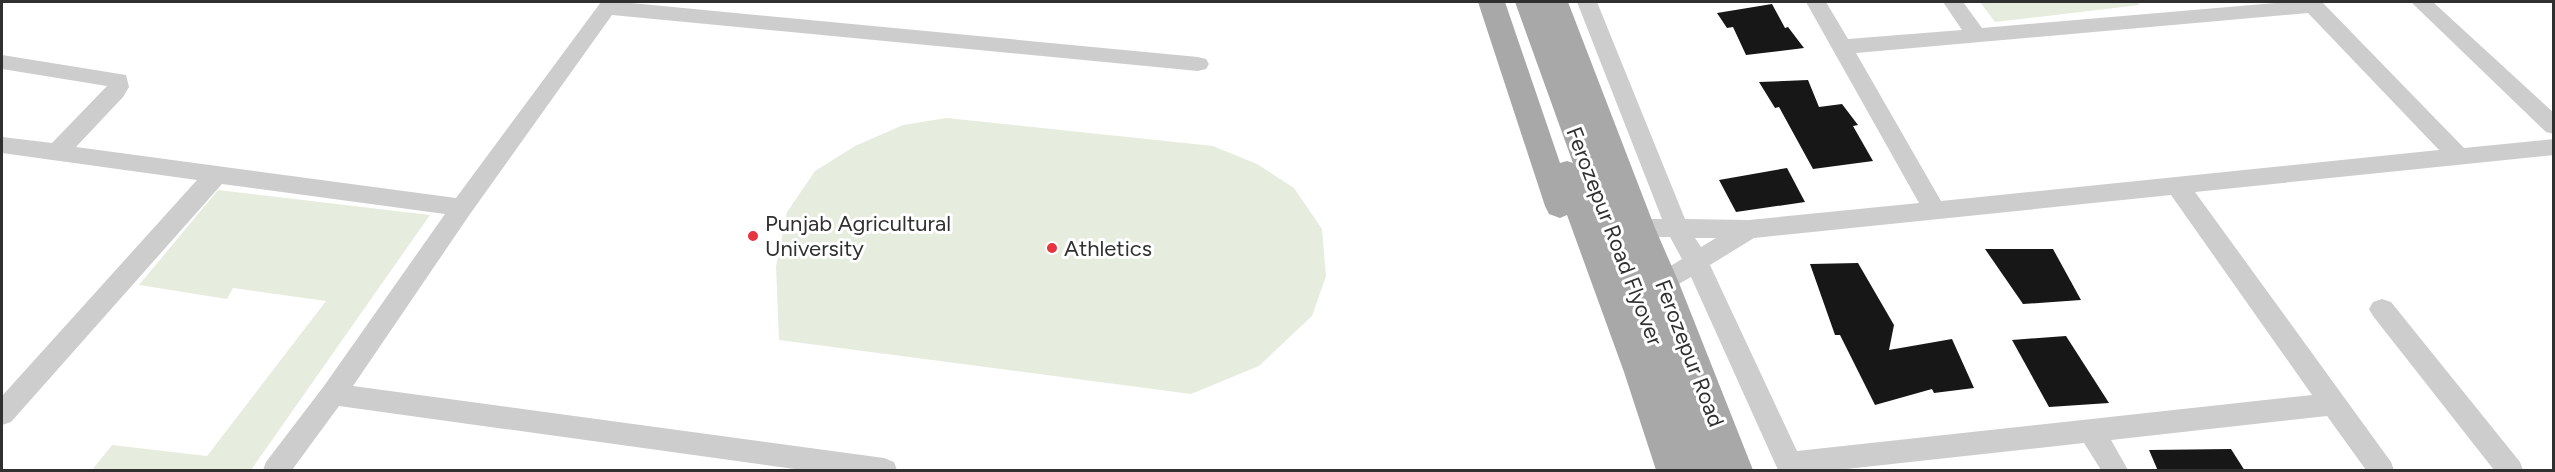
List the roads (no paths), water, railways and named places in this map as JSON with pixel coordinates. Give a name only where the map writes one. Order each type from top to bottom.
[{"type":"main road","points":[[1491,2],[1530,122],[1618,367],[1651,471]]},
{"type":"main road","name":"Ferozepur Road Flyover","points":[[1507,2],[1641,372],[1674,471]]},
{"type":"main road","name":"Ferozepur Road Flyover","points":[[1529,2],[1700,471]]},
{"type":"main road","name":"Ferozepur Road","points":[[1554,2],[1639,228],[1664,283],[1735,471]]},
{"type":"street","points":[[1587,2],[1677,228],[1696,261],[1791,467],[2332,404]]},
{"type":"street","points":[[1816,2],[1934,209]]},
{"type":"street","points":[[1953,2],[1978,37]]},
{"type":"street","points":[[2162,2],[2177,18]]},
{"type":"street","points":[[2421,2],[2553,126]]},
{"type":"street","points":[[1843,47],[1978,37],[2312,4],[2459,157]]},
{"type":"street","points":[[276,471],[608,5],[1197,64]]},
{"type":"street","points":[[2,62],[117,80],[118,87],[115,92],[56,153]]},
{"type":"street","points":[[2,145],[215,176],[462,208]]},
{"type":"street","points":[[1639,228],[1749,229],[2553,147]]},
{"type":"street","points":[[2,414],[215,176]]},
{"type":"street","points":[[2176,184],[2381,471]]},
{"type":"street","points":[[1664,283],[1749,229]]},
{"type":"street","points":[[2382,309],[2510,471]]},
{"type":"street","points":[[333,394],[884,471]]},
{"type":"street","points":[[2092,432],[2115,471]]},
{"type":"place","name":"Punjab Agricultural University","points":[[753,236]]},
{"type":"place","name":"Athletics","points":[[1052,248]]}]
